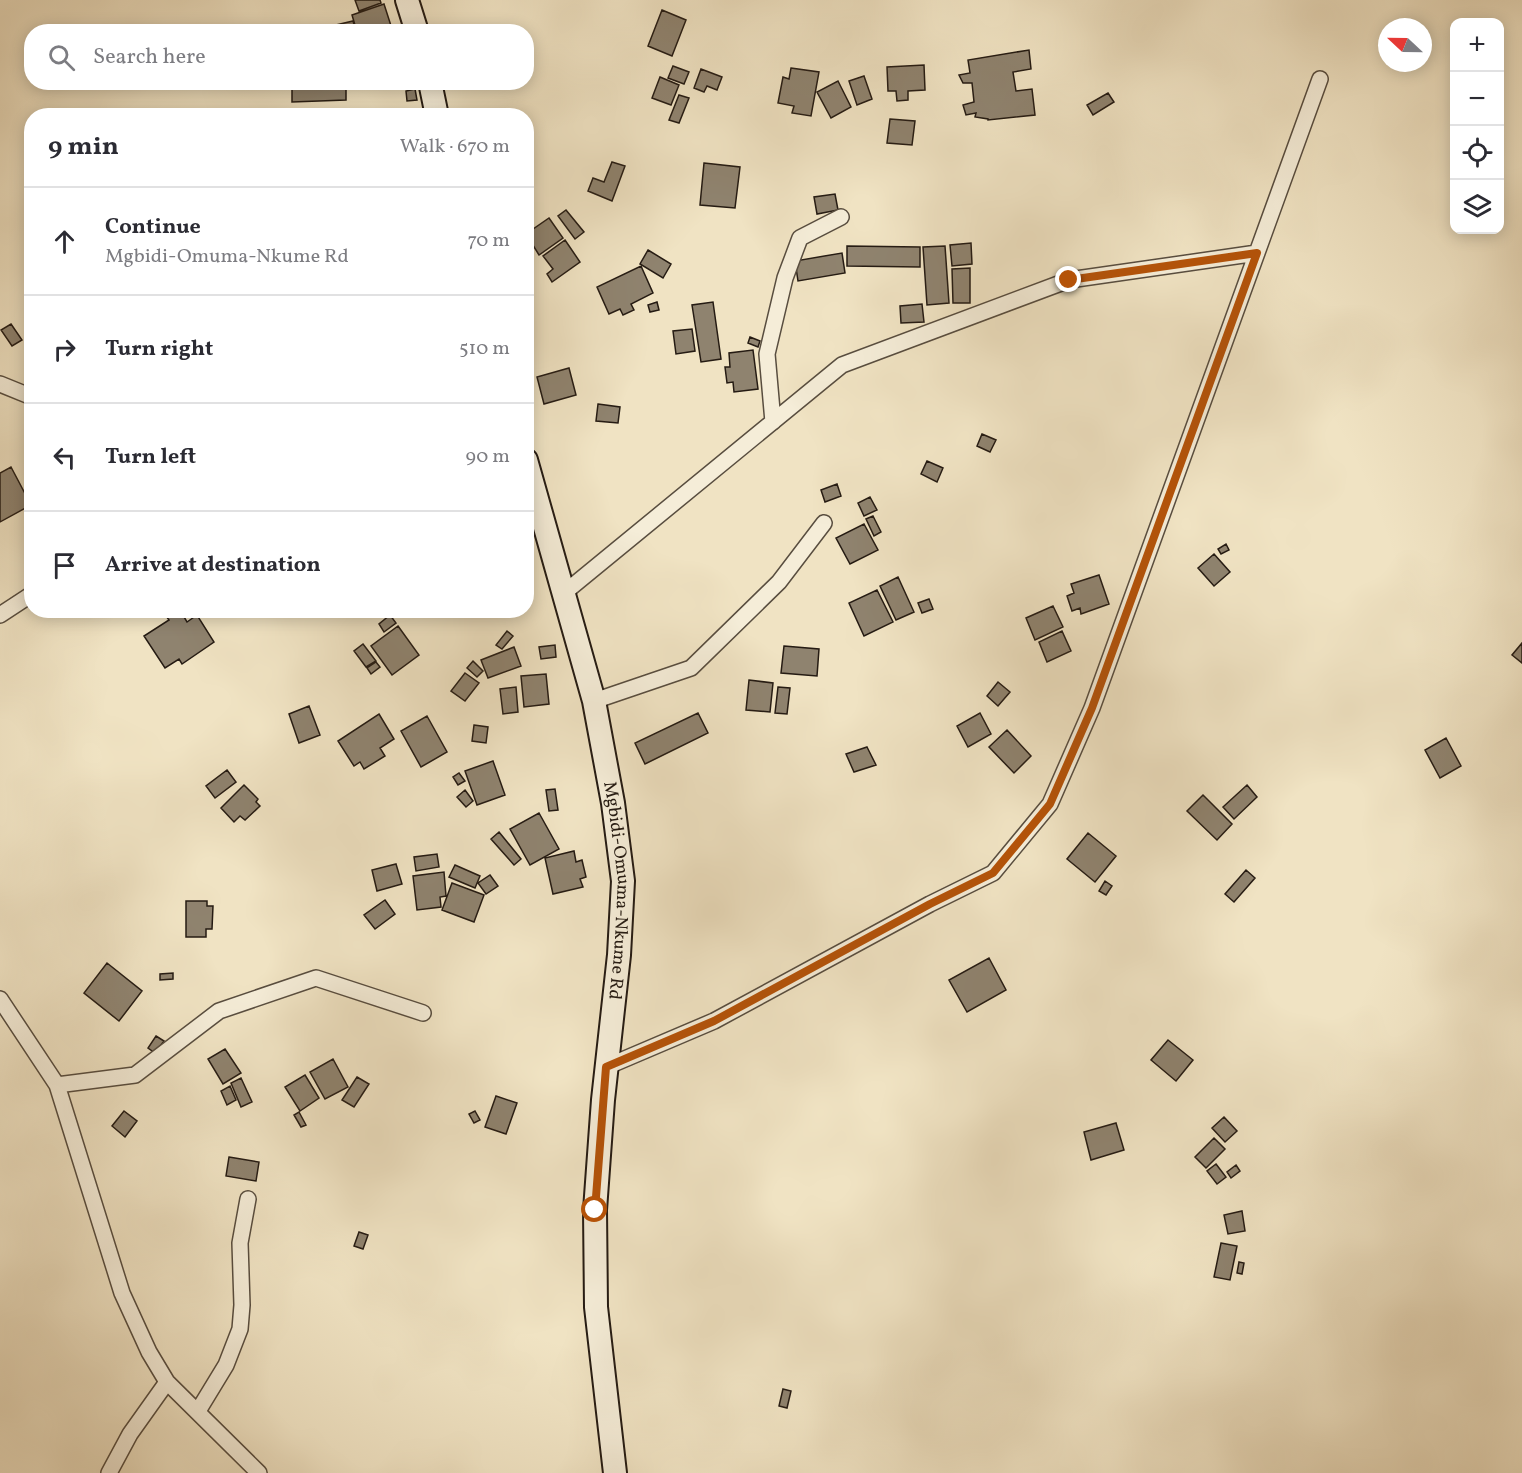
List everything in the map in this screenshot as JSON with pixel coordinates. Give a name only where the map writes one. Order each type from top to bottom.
[{"type":"street","points":[[407,0],[414,24]]},
{"type":"street","points":[[606,1067],[714,1021],[930,904],[993,873],[1050,804],[1092,708],[1320,79]]},
{"type":"street","points":[[432,90],[436,108]]},
{"type":"street","points":[[773,422],[767,354],[785,278],[800,238],[841,217]]},
{"type":"street","points":[[564,593],[842,365],[1069,280],[1257,253]]},
{"type":"street","points":[[0,384],[24,394]]},
{"type":"street","name":"Mgbidi-Omuma-Nkume Rd","points":[[534,488],[594,701],[614,803],[623,881],[619,955],[606,1067],[595,1210],[596,1307],[615,1473]]},
{"type":"street","points":[[594,701],[691,668],[780,582],[824,523]]},
{"type":"street","points":[[0,615],[24,599]]},
{"type":"street","points":[[57,1085],[135,1075],[219,1011],[316,978],[423,1013]]},
{"type":"street","points":[[0,999],[57,1085],[123,1293],[149,1352],[167,1382],[259,1473]]},
{"type":"street","points":[[198,1412],[226,1365],[240,1329],[242,1305],[240,1243],[248,1199]]},
{"type":"street","points":[[108,1473],[130,1434],[167,1382]]},
{"type":"building","points":[[355,0],[380,0],[381,3],[359,11]]},
{"type":"building","points":[[384,4],[390,24],[355,24],[352,15]]},
{"type":"building","points":[[662,10],[686,20],[672,56],[648,46]]},
{"type":"building","points":[[1029,50],[1031,69],[1013,72],[1016,91],[1032,89],[1035,115],[988,120],[975,117],[976,113],[966,115],[963,105],[974,102],[972,83],[963,83],[959,75],[970,73],[968,60]]},
{"type":"building","points":[[924,65],[925,90],[908,91],[908,100],[897,101],[896,91],[888,91],[887,67]]},
{"type":"building","points":[[673,66],[689,72],[684,84],[668,78]]},
{"type":"building","points":[[791,68],[819,72],[811,116],[792,113],[794,106],[778,103],[783,77],[789,79]]},
{"type":"building","points":[[701,69],[722,77],[717,90],[707,86],[704,92],[694,88]]},
{"type":"building","points":[[864,76],[872,99],[857,105],[849,81]]},
{"type":"building","points":[[660,77],[679,85],[671,105],[652,98]]},
{"type":"building","points":[[838,81],[851,107],[831,118],[817,92]]},
{"type":"building","points":[[292,90],[346,90],[346,100],[292,102]]},
{"type":"building","points":[[415,90],[417,100],[407,101],[406,91]]},
{"type":"building","points":[[1108,93],[1114,102],[1093,115],[1087,105]]},
{"type":"building","points":[[679,95],[689,98],[679,123],[669,120]]},
{"type":"building","points":[[890,119],[915,121],[912,145],[887,143]]},
{"type":"building","points":[[612,162],[625,166],[612,201],[588,191],[593,178],[604,182]]},
{"type":"building","points":[[704,163],[740,167],[735,208],[700,205]]},
{"type":"building","points":[[835,194],[838,210],[817,214],[814,197]]},
{"type":"building","points":[[566,210],[584,232],[575,239],[558,216]]},
{"type":"building","points":[[549,218],[563,238],[539,255],[534,247],[534,228]]},
{"type":"building","points":[[565,240],[580,262],[552,282],[547,274],[553,269],[543,256]]},
{"type":"building","points":[[971,243],[972,264],[952,266],[950,245]]},
{"type":"building","points":[[847,246],[920,247],[920,267],[847,266]]},
{"type":"building","points":[[945,246],[949,303],[927,305],[923,247]]},
{"type":"building","points":[[648,250],[671,264],[663,278],[640,264]]},
{"type":"building","points":[[842,253],[845,273],[798,281],[795,261]]},
{"type":"building","points":[[641,266],[653,293],[631,304],[634,310],[623,315],[620,309],[609,314],[597,287]]},
{"type":"building","points":[[970,268],[970,303],[953,303],[952,269]]},
{"type":"building","points":[[657,302],[659,310],[650,312],[648,305]]},
{"type":"building","points":[[713,302],[721,359],[701,362],[692,305]]},
{"type":"building","points":[[922,304],[924,322],[901,323],[900,306]]},
{"type":"building","points":[[11,324],[22,340],[12,346],[1,330]]},
{"type":"building","points":[[692,329],[695,351],[676,354],[673,331]]},
{"type":"building","points":[[750,337],[760,341],[758,347],[748,343]]},
{"type":"building","points":[[753,350],[758,389],[734,392],[733,382],[727,383],[725,367],[730,367],[729,353]]},
{"type":"building","points":[[569,368],[576,395],[544,404],[537,377]]},
{"type":"building","points":[[598,404],[620,407],[618,423],[596,421]]},
{"type":"building","points":[[982,434],[996,440],[990,452],[977,446]]},
{"type":"building","points":[[927,461],[943,468],[937,482],[921,474]]},
{"type":"building","points":[[11,467],[24,492],[24,509],[0,522],[0,473]]},
{"type":"building","points":[[837,484],[841,496],[825,502],[821,490]]},
{"type":"building","points":[[870,497],[877,510],[864,516],[858,503]]},
{"type":"building","points":[[873,516],[881,532],[874,536],[866,519]]},
{"type":"building","points":[[864,524],[878,550],[850,564],[836,538]]},
{"type":"building","points":[[1226,544],[1229,550],[1221,554],[1218,549]]},
{"type":"building","points":[[1214,554],[1230,572],[1214,586],[1198,568]]},
{"type":"building","points":[[1099,575],[1109,604],[1081,614],[1080,608],[1072,611],[1067,596],[1074,593],[1071,584]]},
{"type":"building","points":[[898,577],[914,612],[896,620],[880,586]]},
{"type":"building","points":[[877,590],[893,622],[864,636],[849,603]]},
{"type":"building","points":[[929,599],[933,609],[922,613],[918,603]]},
{"type":"building","points":[[1053,606],[1063,627],[1035,640],[1026,618]]},
{"type":"building","points":[[168,618],[185,618],[187,622],[193,618],[199,618],[214,642],[182,664],[179,659],[165,668],[144,636],[169,620]]},
{"type":"building","points":[[386,618],[392,618],[396,623],[384,632],[379,624]]},
{"type":"building","points":[[398,626],[419,655],[392,675],[371,646]]},
{"type":"building","points":[[507,631],[513,636],[502,649],[496,645]]},
{"type":"building","points":[[1062,631],[1071,651],[1047,662],[1039,642]]},
{"type":"building","points":[[1522,643],[1522,663],[1512,655]]},
{"type":"building","points":[[363,644],[376,661],[366,667],[354,651]]},
{"type":"building","points":[[555,645],[556,657],[541,659],[539,647]]},
{"type":"building","points":[[784,646],[819,649],[817,676],[781,673]]},
{"type":"building","points":[[514,647],[521,666],[488,678],[481,660]]},
{"type":"building","points":[[473,661],[483,671],[477,677],[467,668]]},
{"type":"building","points":[[376,662],[380,667],[371,674],[367,668]]},
{"type":"building","points":[[465,673],[479,683],[465,701],[451,691]]},
{"type":"building","points":[[546,674],[549,704],[524,707],[521,676]]},
{"type":"building","points":[[749,680],[773,683],[770,712],[746,710]]},
{"type":"building","points":[[998,682],[1010,692],[998,706],[987,696]]},
{"type":"building","points":[[516,687],[518,712],[503,714],[500,689]]},
{"type":"building","points":[[778,687],[790,688],[787,714],[775,713]]},
{"type":"building","points":[[309,706],[320,735],[299,743],[289,714]]},
{"type":"building","points":[[698,713],[708,733],[645,764],[635,743]]},
{"type":"building","points":[[980,713],[991,734],[968,747],[957,726]]},
{"type":"building","points":[[379,714],[394,739],[380,748],[385,756],[364,769],[360,762],[354,766],[338,741]]},
{"type":"building","points":[[427,716],[447,752],[421,767],[401,731]]},
{"type":"building","points":[[474,725],[488,727],[486,743],[472,741]]},
{"type":"building","points":[[1007,730],[1031,756],[1014,773],[989,747]]},
{"type":"building","points":[[1446,738],[1461,766],[1440,778],[1425,750]]},
{"type":"building","points":[[867,747],[876,765],[854,772],[846,754]]},
{"type":"building","points":[[493,761],[505,795],[477,805],[465,771]]},
{"type":"building","points":[[227,770],[236,782],[215,798],[206,786]]},
{"type":"building","points":[[459,773],[465,781],[458,785],[453,777]]},
{"type":"building","points":[[244,785],[258,799],[256,802],[260,806],[245,820],[240,816],[234,822],[221,808]]},
{"type":"building","points":[[1247,785],[1257,797],[1234,819],[1223,807]]},
{"type":"building","points":[[555,789],[558,810],[549,811],[546,790]]},
{"type":"building","points":[[465,790],[473,801],[466,807],[457,797]]},
{"type":"building","points":[[1203,795],[1232,824],[1217,840],[1187,811]]},
{"type":"building","points":[[539,813],[559,849],[530,865],[510,829]]},
{"type":"building","points":[[499,832],[521,859],[514,865],[491,839]]},
{"type":"building","points":[[1088,833],[1116,856],[1095,882],[1067,859]]},
{"type":"building","points":[[574,851],[576,862],[582,860],[586,877],[580,879],[583,887],[553,894],[545,858]]},
{"type":"building","points":[[437,854],[439,867],[416,871],[414,857]]},
{"type":"building","points":[[396,864],[402,884],[377,891],[372,870]]},
{"type":"building","points":[[455,865],[480,876],[475,888],[449,877]]},
{"type":"building","points":[[1246,870],[1255,878],[1234,902],[1225,894]]},
{"type":"building","points":[[444,872],[446,896],[440,897],[441,907],[417,910],[413,876]]},
{"type":"building","points":[[490,875],[498,886],[486,894],[478,883]]},
{"type":"building","points":[[1105,881],[1112,886],[1106,895],[1099,891]]},
{"type":"building","points":[[452,883],[484,895],[474,922],[442,910]]},
{"type":"building","points":[[385,900],[395,914],[375,929],[364,915]]},
{"type":"building","points":[[186,901],[207,901],[207,906],[213,906],[212,929],[206,929],[206,937],[186,937]]},
{"type":"building","points":[[989,958],[1006,990],[967,1012],[949,980]]},
{"type":"building","points":[[107,963],[142,991],[119,1021],[84,993]]},
{"type":"building","points":[[173,973],[173,979],[160,980],[160,974]]},
{"type":"building","points":[[156,1036],[164,1041],[155,1053],[148,1048]]},
{"type":"building","points":[[1168,1040],[1193,1060],[1176,1081],[1151,1060]]},
{"type":"building","points":[[225,1049],[241,1073],[223,1084],[208,1059]]},
{"type":"building","points":[[333,1059],[348,1087],[325,1099],[310,1072]]},
{"type":"building","points":[[305,1075],[319,1098],[300,1111],[285,1087]]},
{"type":"building","points":[[357,1077],[369,1084],[354,1107],[342,1100]]},
{"type":"building","points":[[241,1078],[252,1102],[241,1107],[231,1083]]},
{"type":"building","points":[[230,1086],[236,1100],[227,1105],[221,1091]]},
{"type":"building","points":[[496,1096],[517,1103],[506,1134],[485,1127]]},
{"type":"building","points":[[124,1111],[137,1121],[125,1137],[112,1126]]},
{"type":"building","points":[[475,1111],[480,1120],[474,1123],[469,1114]]},
{"type":"building","points":[[299,1112],[306,1125],[301,1127],[294,1115]]},
{"type":"building","points":[[1224,1117],[1237,1131],[1225,1142],[1212,1128]]},
{"type":"building","points":[[1116,1123],[1124,1150],[1091,1160],[1084,1132]]},
{"type":"building","points":[[1214,1138],[1225,1149],[1206,1168],[1195,1157]]},
{"type":"building","points":[[229,1157],[259,1162],[256,1181],[226,1176]]},
{"type":"building","points":[[1216,1164],[1226,1177],[1217,1184],[1207,1171]]},
{"type":"building","points":[[1236,1165],[1240,1171],[1231,1178],[1227,1172]]},
{"type":"building","points":[[1242,1211],[1245,1231],[1228,1234],[1224,1215]]},
{"type":"building","points":[[359,1232],[368,1235],[363,1249],[354,1246]]},
{"type":"building","points":[[1221,1243],[1237,1246],[1230,1280],[1214,1277]]},
{"type":"building","points":[[1239,1262],[1244,1263],[1242,1274],[1237,1273]]},
{"type":"building","points":[[783,1389],[791,1391],[787,1408],[779,1406]]},
{"type":"route","points":[[595,1210],[606,1067],[714,1021],[930,904],[993,873],[1050,804],[1092,708],[1257,253],[1069,280]]}]
